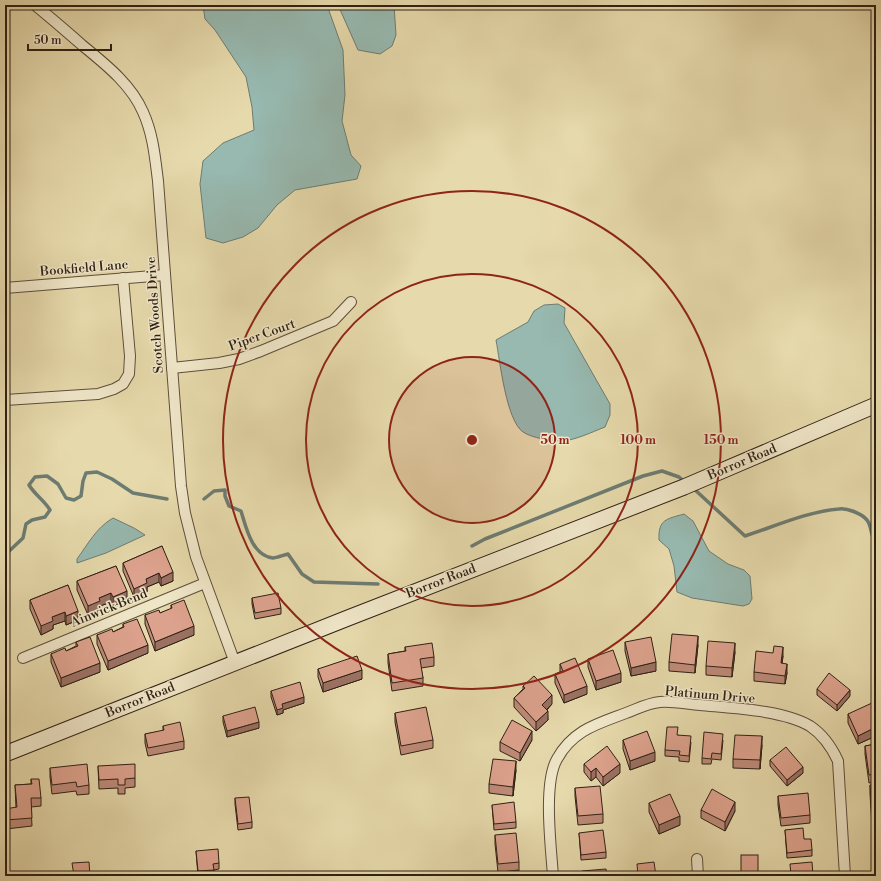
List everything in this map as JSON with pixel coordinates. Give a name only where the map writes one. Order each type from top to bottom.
[{"type":"street","name":"Scotch Woods Drive","points":[[35,5],[120,78],[132,93],[143,112],[150,132],[155,153],[181,486],[191,539],[205,583],[235,663]]},
{"type":"street","name":"Bookfield Lane","points":[[5,288],[165,275]]},
{"type":"street","points":[[5,400],[98,394],[114,389],[123,384],[129,374],[130,356],[123,278]]},
{"type":"street","name":"Piper Court","points":[[172,368],[219,363],[239,359],[261,351],[333,321],[351,302]]},
{"type":"street","name":"Borror Road","points":[[5,754],[689,485],[876,405]]},
{"type":"street","name":"Ainwick Bend","points":[[23,658],[205,583]]},
{"type":"street","name":"Platinum Drive","points":[[552,876],[549,796],[550,779],[556,760],[571,740],[588,728],[648,705],[661,702],[712,706],[775,714],[810,726],[819,734],[834,753],[838,761],[845,876]]},
{"type":"street","points":[[697,859],[698,876]]},
{"type":"water","points":[[203,5],[324,5],[328,8],[343,50],[345,95],[342,121],[351,155],[361,166],[357,179],[295,190],[277,205],[258,228],[243,237],[223,243],[206,238],[200,184],[203,161],[223,143],[254,130],[252,107],[246,77],[215,30],[205,19]]},
{"type":"water","points":[[338,5],[394,5],[396,35],[392,46],[380,54],[358,50]]},
{"type":"water","points":[[558,304],[565,308],[564,323],[610,404],[610,415],[605,427],[562,441],[547,440],[531,436],[523,432],[517,425],[512,416],[508,403],[496,340],[528,322],[534,311],[544,305]]},
{"type":"water","points":[[684,514],[693,521],[709,551],[728,564],[744,570],[750,576],[752,599],[749,604],[743,606],[692,598],[677,592],[674,566],[669,549],[659,540],[659,533],[662,524],[665,521]]},
{"type":"water","points":[[113,518],[145,535],[106,553],[77,563],[77,559],[93,537],[107,522]]},
{"type":"building","points":[[162,546],[173,572],[161,578],[159,573],[146,579],[147,583],[134,589],[123,563]]},
{"type":"building","points":[[116,566],[127,591],[113,597],[111,593],[99,598],[100,601],[88,606],[77,581]]},
{"type":"building","points":[[68,585],[78,611],[66,616],[65,612],[52,617],[53,621],[41,626],[30,600]]},
{"type":"building","points":[[278,593],[281,608],[255,613],[252,598]]},
{"type":"building","points":[[184,600],[194,626],[155,642],[145,615],[159,610],[160,613],[172,608],[171,605]]},
{"type":"building","points":[[137,619],[148,645],[108,661],[97,635],[112,629],[113,632],[124,627],[123,624]]},
{"type":"building","points":[[672,634],[698,636],[695,665],[669,662]]},
{"type":"building","points":[[90,637],[100,663],[61,678],[51,654],[65,648],[66,651],[78,646],[76,642]]},
{"type":"building","points":[[651,637],[656,662],[631,668],[625,642]]},
{"type":"building","points":[[708,641],[735,643],[732,668],[706,666]]},
{"type":"building","points":[[432,643],[434,657],[420,659],[423,678],[392,683],[388,654],[406,651],[405,647]]},
{"type":"building","points":[[774,646],[783,647],[781,663],[787,664],[785,676],[754,672],[756,651],[773,653]]},
{"type":"building","points":[[613,650],[621,673],[596,681],[588,659]]},
{"type":"building","points":[[357,656],[362,670],[323,683],[318,669]]},
{"type":"building","points":[[575,658],[587,686],[564,695],[555,674],[563,671],[560,664]]},
{"type":"building","points":[[829,673],[850,690],[837,705],[817,689]]},
{"type":"building","points":[[534,676],[552,695],[542,705],[548,711],[536,722],[514,698],[525,688],[523,686]]},
{"type":"building","points":[[300,682],[304,697],[282,704],[283,708],[277,710],[271,691]]},
{"type":"building","points":[[872,703],[876,712],[876,727],[858,736],[848,714]]},
{"type":"building","points":[[255,707],[259,722],[227,731],[223,716]]},
{"type":"building","points":[[426,707],[433,740],[401,746],[395,713]]},
{"type":"building","points":[[512,720],[532,731],[520,753],[500,742]]},
{"type":"building","points":[[180,722],[184,741],[148,748],[145,734],[164,730],[163,726]]},
{"type":"building","points":[[667,727],[678,727],[677,735],[691,736],[689,756],[679,755],[680,751],[665,750]]},
{"type":"building","points":[[647,731],[655,752],[630,761],[623,740]]},
{"type":"building","points":[[704,732],[723,734],[721,754],[712,753],[711,759],[702,758]]},
{"type":"building","points":[[735,735],[762,736],[760,760],[733,759]]},
{"type":"building","points":[[876,744],[876,774],[869,775],[865,746]]},
{"type":"building","points":[[607,746],[620,764],[603,777],[596,768],[591,772],[584,764]]},
{"type":"building","points":[[786,747],[803,767],[787,780],[770,760]]},
{"type":"building","points":[[493,759],[516,761],[513,787],[489,784]]},
{"type":"building","points":[[87,764],[89,785],[77,787],[76,782],[52,785],[50,768]]},
{"type":"building","points":[[135,764],[135,778],[125,779],[125,785],[118,785],[118,779],[99,780],[98,766]]},
{"type":"building","points":[[31,779],[39,779],[41,798],[31,798],[32,818],[6,820],[5,809],[17,807],[15,785],[32,784]]},
{"type":"building","points":[[870,785],[876,785],[876,817],[872,817]]},
{"type":"building","points":[[600,786],[603,814],[578,816],[575,788]]},
{"type":"building","points":[[712,789],[735,802],[725,822],[701,810]]},
{"type":"building","points":[[808,793],[810,815],[781,818],[778,796]]},
{"type":"building","points":[[670,794],[680,816],[659,825],[649,803]]},
{"type":"building","points":[[249,797],[252,822],[238,824],[235,798]]},
{"type":"building","points":[[514,802],[516,822],[494,824],[492,805]]},
{"type":"building","points":[[803,828],[804,839],[811,839],[812,850],[787,853],[785,830]]},
{"type":"building","points":[[603,830],[606,852],[581,855],[579,833]]},
{"type":"building","points":[[516,833],[519,862],[498,864],[495,835]]},
{"type":"building","points":[[872,833],[876,833],[876,859],[875,859]]},
{"type":"building","points":[[218,849],[219,863],[213,864],[214,870],[198,871],[196,851]]},
{"type":"building","points":[[741,855],[758,855],[758,876],[741,876]]},
{"type":"building","points":[[89,862],[90,876],[74,876],[72,863]]},
{"type":"building","points":[[654,862],[656,876],[638,876],[637,864]]},
{"type":"building","points":[[812,862],[813,876],[791,876],[790,864]]},
{"type":"building","points":[[606,869],[607,876],[582,876],[582,871]]},
{"type":"building","points":[[518,870],[518,876],[494,876],[494,873]]},
{"type":"waterway","points":[[472,546],[485,539],[643,476],[662,471],[679,477],[685,482]]},
{"type":"waterway","points":[[5,555],[23,538],[26,524],[32,520],[45,517],[50,510],[29,485],[35,477],[47,476],[58,484],[66,498],[74,500],[81,496],[83,481],[86,473],[97,472],[112,479],[133,493],[167,499]]},
{"type":"waterway","points":[[693,488],[745,536],[803,516],[827,510],[842,509],[850,510],[864,517],[870,525],[874,540],[876,542]]},
{"type":"waterway","points":[[204,499],[214,491],[225,490],[225,496],[229,506],[241,511],[251,540],[260,552],[273,558],[288,554],[302,574],[314,582],[378,584]]}]
